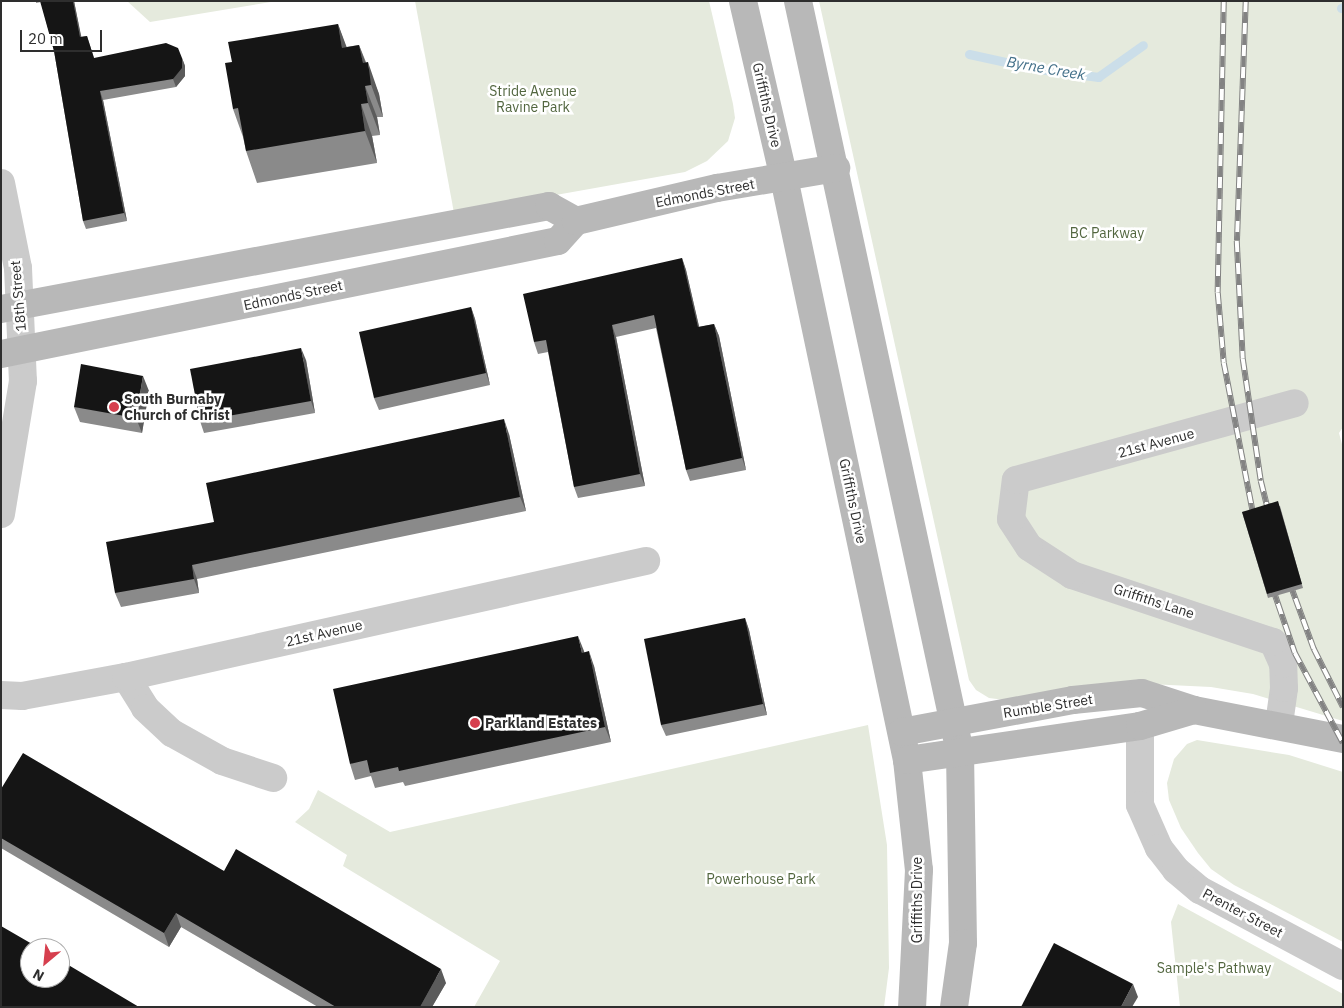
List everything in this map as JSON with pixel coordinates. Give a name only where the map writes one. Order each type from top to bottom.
[{"type":"street","name":"Griffiths Drive","points":[[743,1],[784,178],[907,760],[919,870],[912,1007]]},
{"type":"street","points":[[798,1],[836,168],[960,752],[962,943],[954,1007]]},
{"type":"street","name":"Edmonds Street","points":[[12,352],[558,241],[576,221],[717,188],[836,168]]},
{"type":"street","name":"18th Street","points":[[1,183],[18,268],[11,307],[12,352],[23,381],[1,514]]},
{"type":"street","points":[[11,307],[549,206],[576,221]]},
{"type":"street","name":"21st Avenue","points":[[1016,480],[1295,403]]},
{"type":"street","name":"Griffiths Lane","points":[[1016,480],[1011,519],[1028,547],[1072,575],[1273,642],[1283,664],[1284,688],[1279,724]]},
{"type":"street","name":"21st Avenue","points":[[1,696],[22,696],[126,677],[646,561]]},
{"type":"street","points":[[126,677],[145,708],[172,733],[222,761],[273,778]]},
{"type":"street","name":"Rumble Street","points":[[902,732],[1073,700],[1142,693],[1194,710],[1279,724],[1339,744]]},
{"type":"street","name":"Rumble Street","points":[[907,760],[1140,726],[1194,710]]},
{"type":"street","name":"Prenter Street","points":[[1140,726],[1140,805],[1159,848],[1176,870],[1200,890],[1343,966]]},
{"type":"green space","points":[[127,1],[277,1],[150,22]]},
{"type":"green space","name":"Stride Avenue Ravine Park","points":[[415,1],[709,1],[735,118],[728,141],[707,161],[685,172],[454,213]]},
{"type":"green space","name":"BC Parkway","points":[[819,1],[1343,1],[1343,427],[1339,433],[1343,448],[1343,721],[1253,694],[1211,687],[1128,683],[1005,700],[989,698],[976,690],[969,680]]},
{"type":"green space","name":"Powerhouse Park","points":[[868,725],[887,845],[889,968],[884,1007],[474,1007],[500,961],[343,866],[347,855],[295,822],[309,809],[318,790],[390,832]]},
{"type":"green space","points":[[1197,740],[1289,755],[1343,772],[1343,942],[1234,885],[1211,869],[1198,853],[1181,828],[1169,800],[1167,783],[1174,759],[1187,744]]},
{"type":"green space","name":"Sample's Pathway","points":[[1178,904],[1343,994],[1343,1007],[1180,1007],[1171,922]]},
{"type":"building","points":[[40,1],[73,1],[80,37],[87,36],[94,58],[166,43],[178,48],[182,58],[182,68],[173,79],[100,91],[124,213],[83,221],[54,51]]},
{"type":"building","points":[[338,24],[342,48],[359,45],[363,63],[368,62],[371,85],[365,86],[368,103],[361,104],[365,131],[246,151],[238,108],[233,109],[225,63],[232,62],[228,42]]},
{"type":"building","points":[[682,258],[698,327],[714,324],[742,458],[686,470],[654,315],[612,325],[640,474],[574,487],[546,340],[534,342],[523,294]]},
{"type":"building","points":[[471,307],[486,373],[374,398],[359,332]]},
{"type":"building","points":[[301,348],[311,401],[200,421],[190,369]]},
{"type":"building","points":[[81,364],[143,376],[136,418],[74,407]]},
{"type":"building","points":[[504,419],[520,497],[192,565],[194,579],[115,593],[106,542],[214,522],[206,483]]},
{"type":"building","points":[[1278,501],[1302,584],[1267,594],[1242,512]]},
{"type":"building","points":[[745,618],[763,704],[661,725],[644,639]]},
{"type":"building","name":"Parkland Estates","points":[[578,636],[582,653],[589,651],[605,727],[399,771],[398,767],[370,773],[367,760],[350,764],[333,689]]},
{"type":"building","points":[[23,753],[224,871],[236,849],[441,969],[420,1007],[336,1007],[176,913],[164,933],[1,838],[1,789]]},
{"type":"building","points":[[1,926],[22,938],[20,938],[20,988],[70,988],[70,966],[139,1007],[1,1007]]},
{"type":"building","points":[[1054,943],[1133,984],[1121,1007],[1021,1007]]},
{"type":"waterway","name":"Byrne Creek","points":[[969,54],[1038,69],[1098,77],[1143,45]]},
{"type":"railway","points":[[1224,1],[1218,293],[1224,363],[1255,523]]},
{"type":"railway","points":[[1246,1],[1237,241],[1243,359],[1261,481],[1270,518]]},
{"type":"railway","points":[[1288,578],[1314,649],[1343,707]]},
{"type":"railway","points":[[1271,583],[1295,653],[1343,743]]},
{"type":"place","name":"South Burnaby Church of Christ","points":[[114,407]]},
{"type":"place","name":"Parkland Estates","points":[[475,723]]}]
